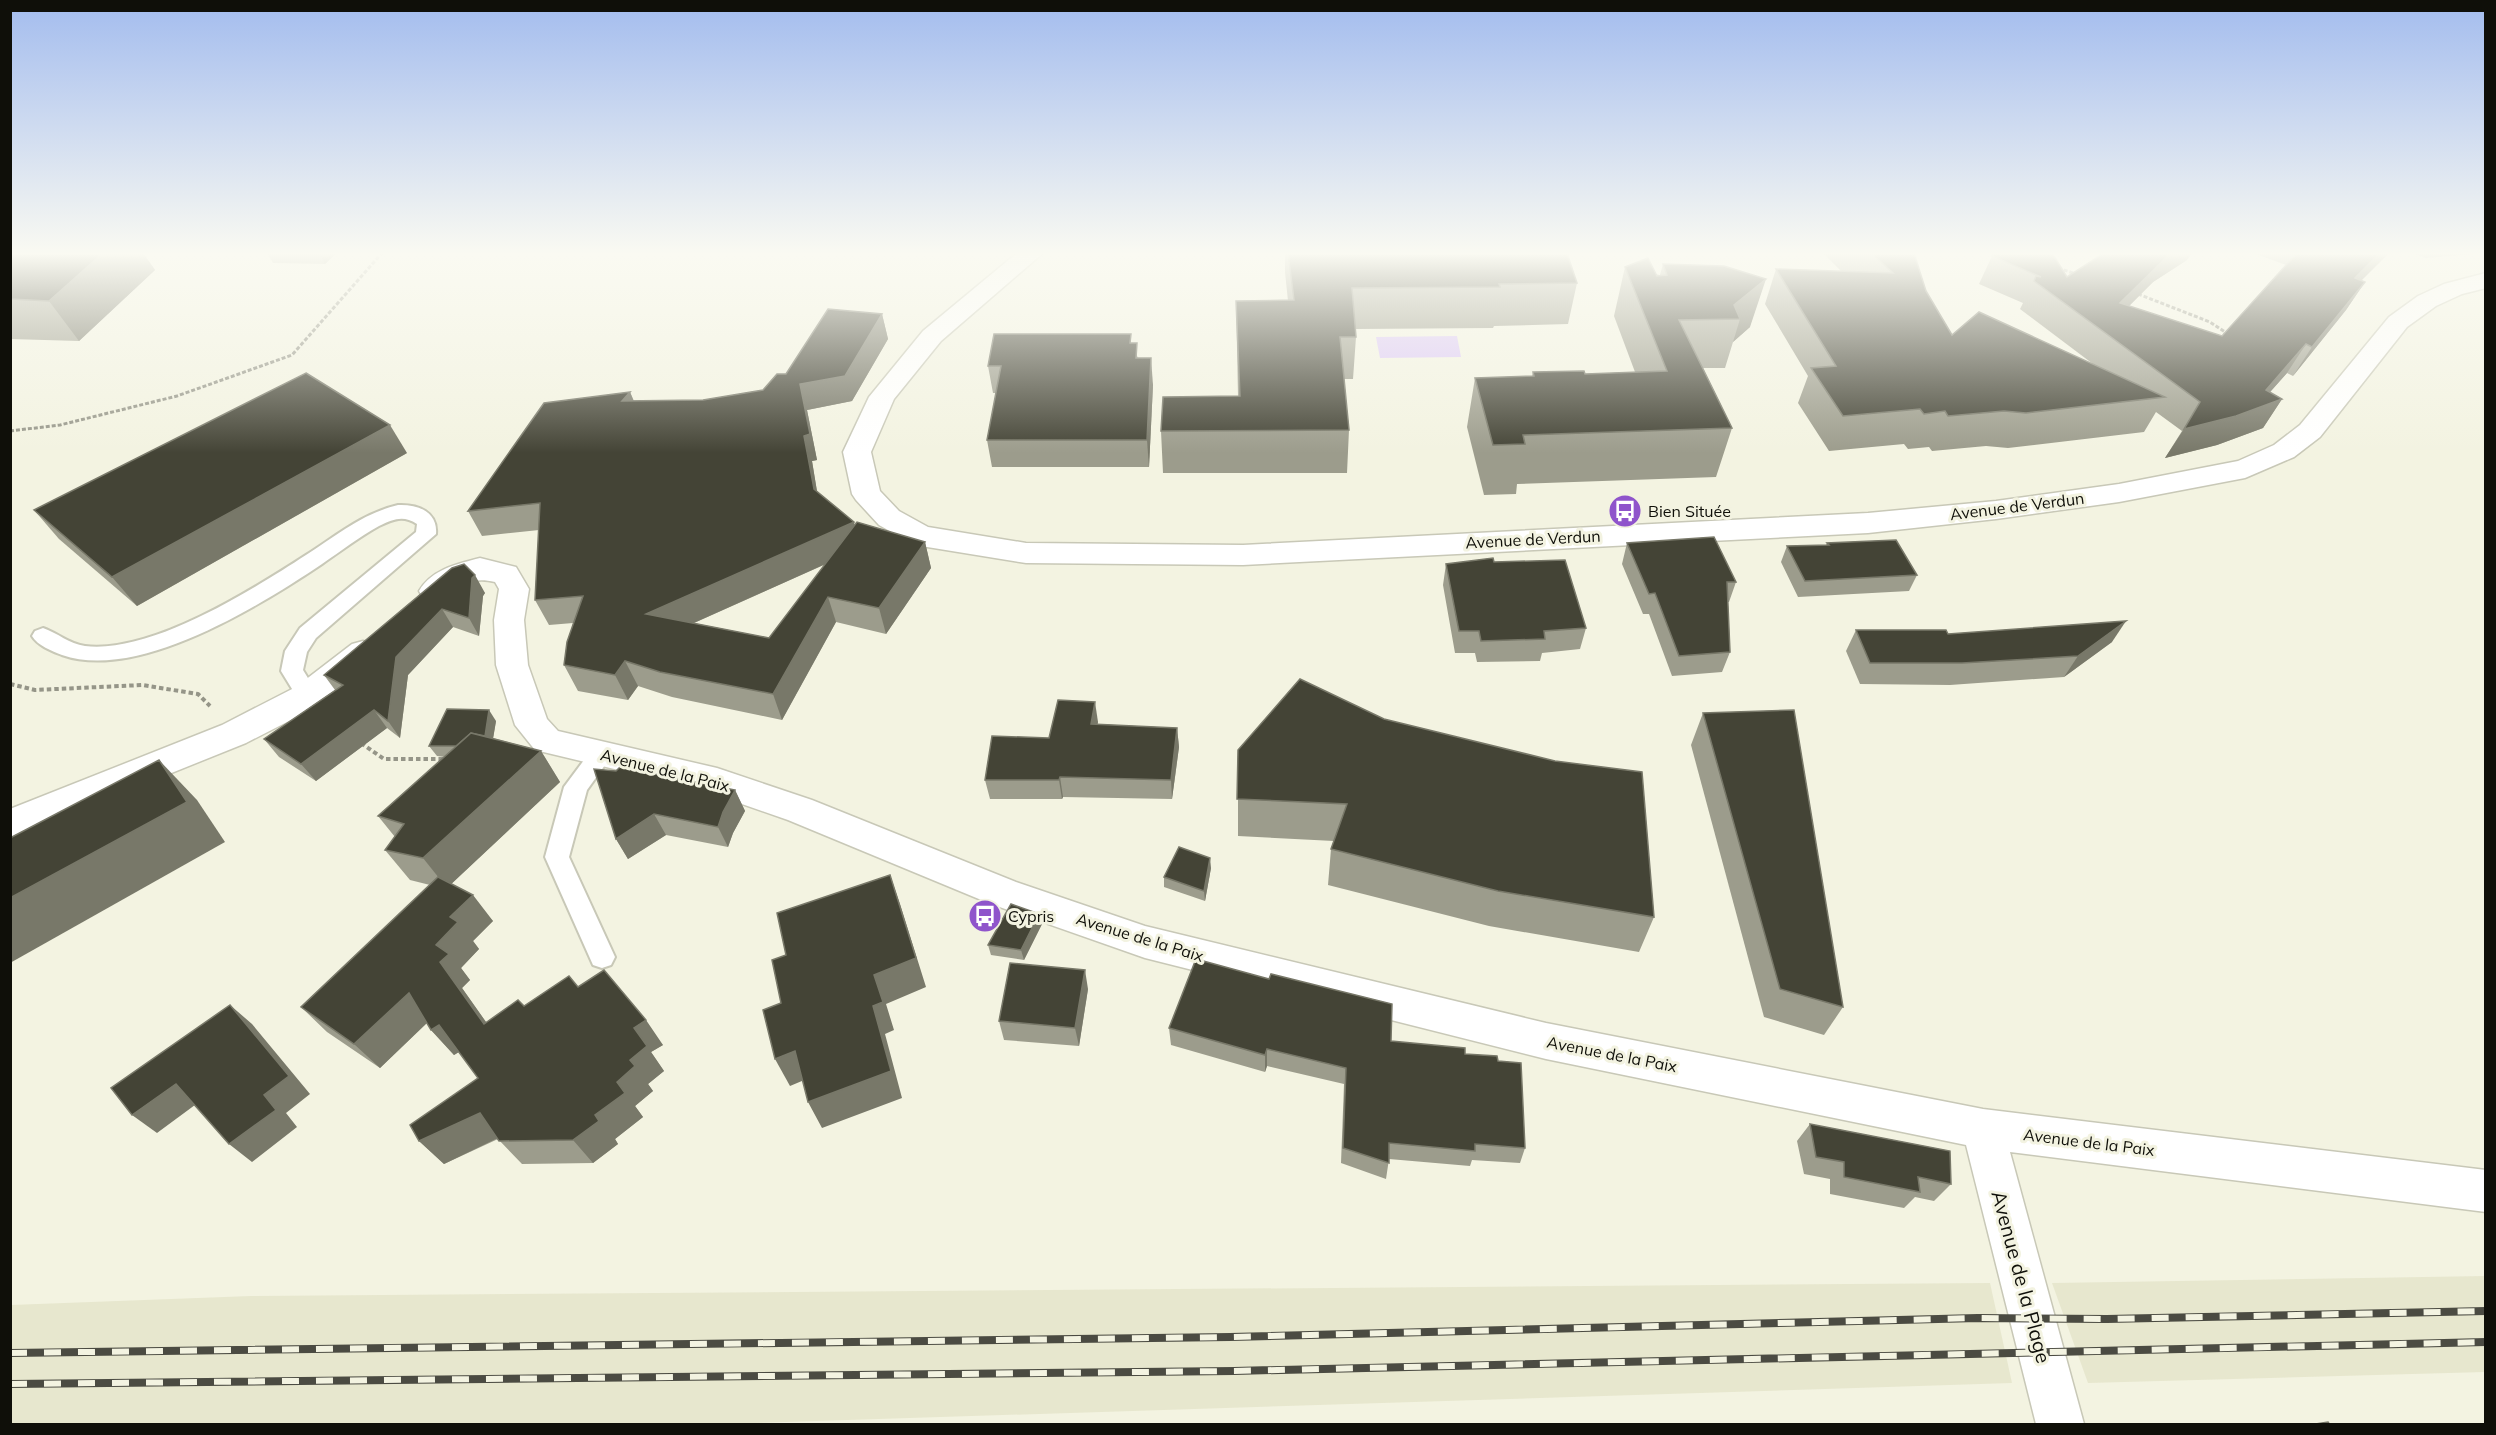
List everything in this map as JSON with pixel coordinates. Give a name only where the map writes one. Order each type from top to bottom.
[{"type":"main road","name":"Avenue de Verdun","points":[[951,320],[932,336],[882,397],[857,452],[866,494],[889,518],[921,536],[1026,553],[1243,555],[1868,523],[1996,510],[2119,493],[2245,469],[2283,451],[2310,431],[2401,320]]},
{"type":"main road","name":"Avenue de la Paix","points":[[10,824],[234,734],[308,696],[451,577],[480,568],[505,574],[514,589],[509,620],[512,665],[532,725],[547,741],[705,777],[768,799],[1004,893],[1145,942],[1546,1041],[1983,1129],[2486,1191]]},
{"type":"main road","name":"Avenue de la Plage","points":[[1983,1129],[2060,1425]]},
{"type":"lane","points":[[43,636],[59,647],[91,654],[113,652],[152,643],[213,618],[263,592],[374,521],[395,512],[413,512],[427,522],[426,534],[308,633],[296,651],[292,671],[308,696]]},
{"type":"lane","points":[[601,754],[576,787],[557,857],[602,957]]},
{"type":"path","points":[[10,431],[60,425],[177,396],[292,355],[323,320]]},
{"type":"path","points":[[2205,320],[2225,332],[2225,341]]},
{"type":"path","points":[[10,684],[35,690],[142,685],[198,694],[212,708]]},
{"type":"path","points":[[356,740],[384,759],[452,759]]},
{"type":"shaded area","points":[[1457,336],[1461,357],[1380,358],[1376,337]]},
{"type":"shaded area","points":[[2485,1276],[2485,1372],[2088,1383],[2052,1283]]},
{"type":"shaded area","points":[[1990,1283],[2012,1383],[723,1424],[11,1424],[11,1305],[251,1296]]},
{"type":"building","points":[[821,320],[878,320],[845,376],[800,384],[810,434],[804,436],[814,489],[854,522],[646,614],[769,638],[857,522],[925,542],[879,608],[828,597],[773,694],[660,672],[625,661],[615,675],[564,665],[567,642],[583,596],[535,600],[540,503],[468,511],[544,403],[630,392],[622,401],[703,400],[763,390],[777,374],[786,374]]},
{"type":"building","points":[[1237,320],[1355,320],[1356,337],[1340,337],[1349,430],[1161,431],[1163,397],[1240,396]]},
{"type":"building","points":[[1646,320],[1681,320],[1679,320],[1732,428],[1523,435],[1525,444],[1493,445],[1475,378],[1534,376],[1533,372],[1584,371],[1585,374],[1667,371]]},
{"type":"building","points":[[1808,320],[1943,320],[1952,335],[1970,320],[1996,320],[2165,397],[2026,413],[2004,411],[1948,416],[1945,411],[1924,414],[1920,409],[1843,416],[1811,368],[1836,366]]},
{"type":"building","points":[[2087,320],[2172,320],[2222,336],[2236,320],[2334,320],[2312,347],[2306,344],[2266,390],[2282,399],[2236,416],[2184,429],[2200,402]]},
{"type":"building","points":[[994,334],[1131,334],[1130,343],[1137,343],[1136,358],[1151,358],[1147,440],[987,440],[1001,366],[988,366]]},
{"type":"building","points":[[306,373],[390,425],[112,577],[34,510]]},
{"type":"building","points":[[1714,537],[1736,582],[1727,582],[1730,652],[1679,656],[1655,593],[1649,594],[1627,543]]},
{"type":"building","points":[[1896,540],[1917,575],[1805,581],[1787,546],[1829,545],[1827,543]]},
{"type":"building","points":[[1493,558],[1494,562],[1565,560],[1586,628],[1544,631],[1545,639],[1481,641],[1479,631],[1459,631],[1446,564]]},
{"type":"building","points":[[464,564],[475,575],[472,578],[469,618],[442,609],[396,657],[388,721],[374,710],[301,764],[264,739],[343,685],[324,675],[452,568]]},
{"type":"building","points":[[2126,621],[2078,656],[1962,663],[1870,663],[1856,630],[1946,630],[1948,634]]},
{"type":"building","points":[[1300,679],[1384,719],[1555,761],[1642,772],[1654,917],[1498,891],[1331,849],[1347,804],[1237,799],[1238,750]]},
{"type":"building","points":[[1058,700],[1095,702],[1091,724],[1177,728],[1171,780],[1060,777],[1059,780],[985,780],[992,736],[1049,738]]},
{"type":"building","points":[[447,709],[489,710],[485,736],[471,733],[456,746],[429,746]]},
{"type":"building","points":[[1794,710],[1843,1007],[1780,989],[1703,713]]},
{"type":"building","points":[[471,733],[541,751],[423,858],[385,850],[404,824],[378,816]]},
{"type":"building","points":[[159,760],[187,802],[10,898],[10,838]]},
{"type":"building","points":[[620,767],[735,790],[718,827],[654,814],[616,839],[594,769],[616,771]]},
{"type":"building","points":[[1179,847],[1210,858],[1204,891],[1164,877]]},
{"type":"building","points":[[890,875],[916,958],[874,975],[883,1002],[873,1006],[891,1071],[808,1102],[795,1051],[775,1059],[763,1010],[781,1003],[772,960],[786,955],[777,913]]},
{"type":"building","points":[[438,877],[473,895],[450,917],[458,922],[436,945],[449,954],[440,962],[484,1024],[518,1000],[524,1006],[569,976],[578,987],[604,970],[646,1020],[634,1028],[647,1046],[630,1060],[635,1066],[617,1082],[625,1093],[595,1115],[599,1121],[573,1140],[499,1141],[480,1113],[419,1141],[410,1125],[478,1078],[439,1025],[431,1030],[409,993],[354,1044],[301,1007]]},
{"type":"building","points":[[1011,904],[1039,914],[1021,950],[988,945]]},
{"type":"building","points":[[1196,959],[1269,979],[1271,974],[1392,1004],[1391,1041],[1465,1048],[1465,1054],[1497,1056],[1498,1061],[1521,1063],[1525,1148],[1475,1144],[1475,1151],[1389,1143],[1389,1163],[1343,1148],[1346,1068],[1267,1049],[1265,1055],[1169,1028]]},
{"type":"building","points":[[1010,963],[1085,970],[1075,1028],[999,1021]]},
{"type":"building","points":[[230,1005],[289,1076],[264,1095],[276,1110],[229,1144],[176,1084],[132,1115],[111,1088]]},
{"type":"building","points":[[1810,1124],[1950,1151],[1951,1184],[1918,1177],[1920,1192],[1844,1177],[1844,1162],[1816,1157]]},
{"type":"building","points":[[2328,1422],[2330,1425],[2309,1425]]},
{"type":"railway","points":[[10,1353],[1230,1337],[1978,1318],[2107,1319],[2486,1311]]},
{"type":"railway","points":[[10,1384],[1234,1371],[2486,1342]]},
{"type":"place","name":"Bien Située","points":[[1625,511]]},
{"type":"place","name":"Cypris","points":[[985,916]]}]
